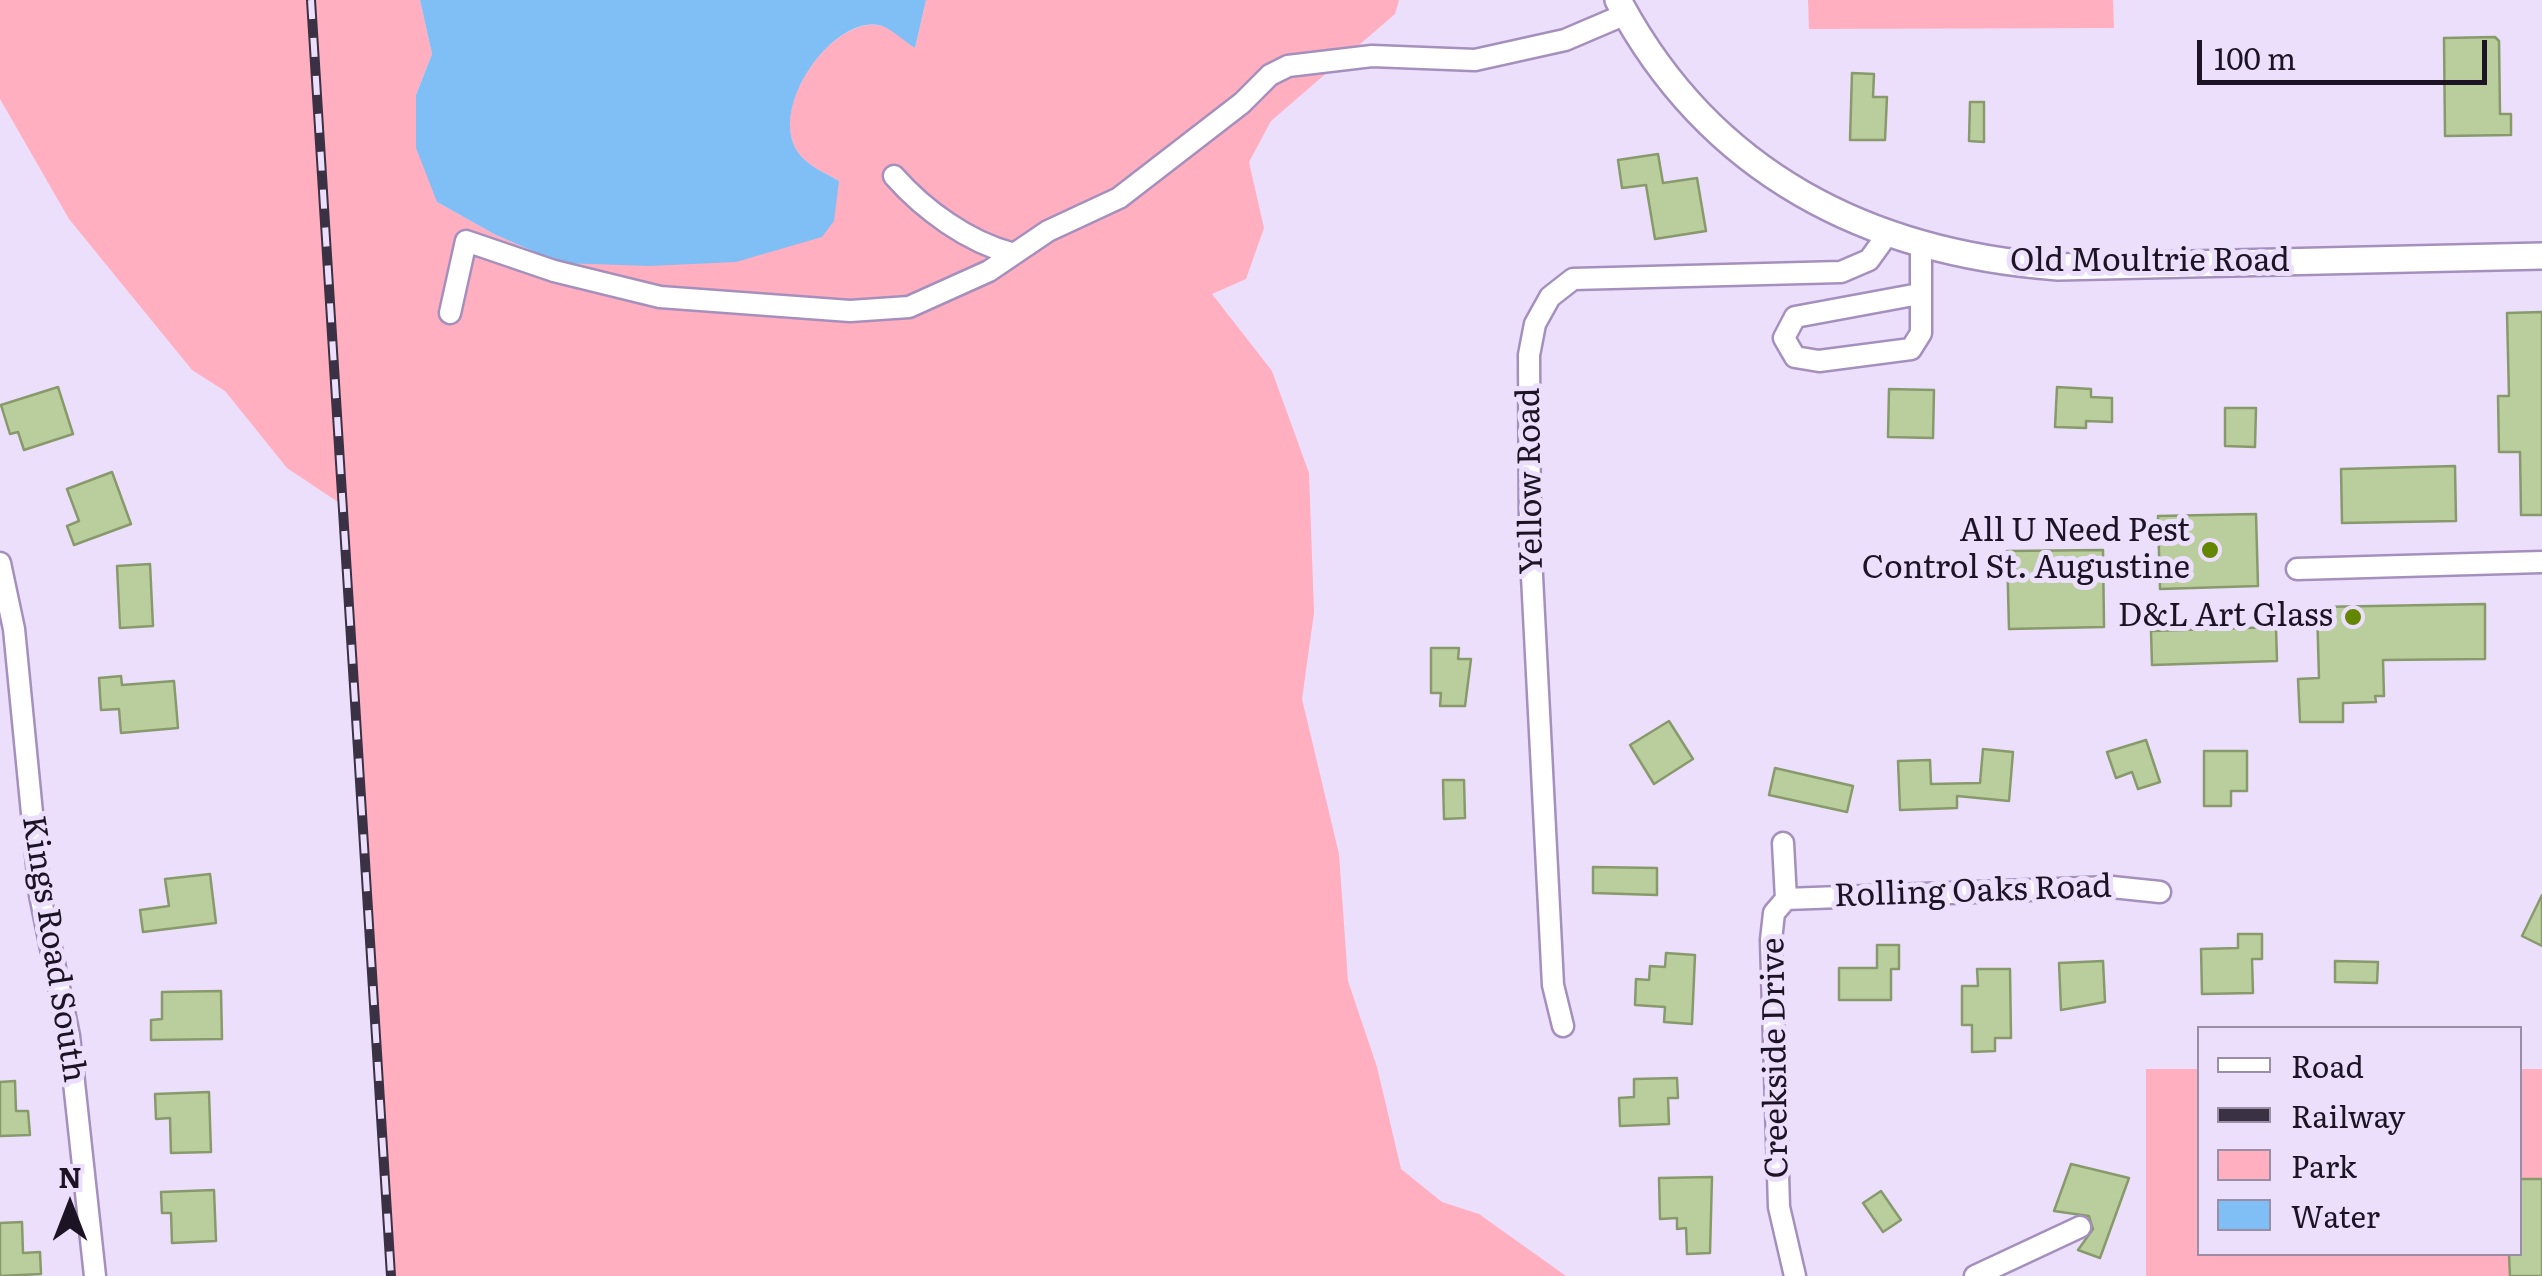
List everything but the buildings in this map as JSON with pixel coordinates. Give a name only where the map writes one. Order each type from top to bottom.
[{"type":"main road","name":"Old Moultrie Road","points":[[1622,7],[1666,74],[1731,142],[1802,194],[1886,235],[1921,247],[2008,264],[2058,267],[2542,256]]},
{"type":"street","points":[[450,312],[466,240],[554,271],[660,297],[850,311],[909,307],[989,271],[1012,253],[1135,187],[1242,103],[1270,75],[1288,66],[1372,56],[1474,60],[1564,40],[1622,7]]},
{"type":"street","points":[[894,176],[928,208],[966,233],[1012,253]]},
{"type":"street","name":"Yellow Road","points":[[1562,1026],[1553,985],[1530,538],[1529,355],[1536,324],[1550,297],[1573,279],[1841,272],[1869,260],[1886,235]]},
{"type":"street","points":[[1919,294],[1794,317],[1784,338],[1795,357],[1819,361],[1911,349],[1921,333],[1921,247]]},
{"type":"street","points":[[2297,569],[2542,562]]},
{"type":"street","name":"Kings Road South","points":[[0,563],[14,628],[40,895],[70,1036],[95,1276]]},
{"type":"street","name":"Creekside Drive","points":[[1783,843],[1786,899],[1774,912],[1771,940],[1779,1207],[1794,1276]]},
{"type":"street","name":"Rolling Oaks Road","points":[[1786,899],[2112,886],[2160,892]]},
{"type":"street","points":[[1975,1276],[2080,1227]]},
{"type":"green space","points":[[0,0],[420,0],[432,54],[416,95],[437,202],[494,234],[560,263],[839,181],[805,160],[793,142],[790,120],[807,72],[842,35],[862,26],[882,26],[915,48],[926,0],[1399,0],[1395,14],[1271,121],[1249,162],[1264,228],[1246,279],[1212,294],[1272,371],[1309,473],[1314,613],[1302,699],[1339,854],[1348,981],[1377,1067],[1401,1169],[1442,1202],[1479,1214],[1566,1276],[393,1276],[347,508],[287,468],[225,391],[192,370],[69,219],[0,99]]},
{"type":"green space","points":[[1808,0],[2113,0],[2114,28],[1809,29]]},
{"type":"green space","points":[[2146,1069],[2197,1069],[2197,1256],[2522,1256],[2522,1069],[2542,1069],[2542,1276],[2146,1276]]},
{"type":"water","points":[[420,0],[926,0],[915,48],[882,26],[863,26],[843,35],[824,51],[796,96],[790,120],[793,142],[805,160],[839,181],[834,221],[822,237],[736,262],[650,266],[560,263],[494,234],[437,202],[416,148],[416,95],[432,54]]},
{"type":"railway","points":[[311,0],[391,1276]]},
{"type":"place","name":"All U Need Pest Control St. Augustine","points":[[2210,550]]},
{"type":"place","name":"D&L Art Glass","points":[[2353,617]]}]
